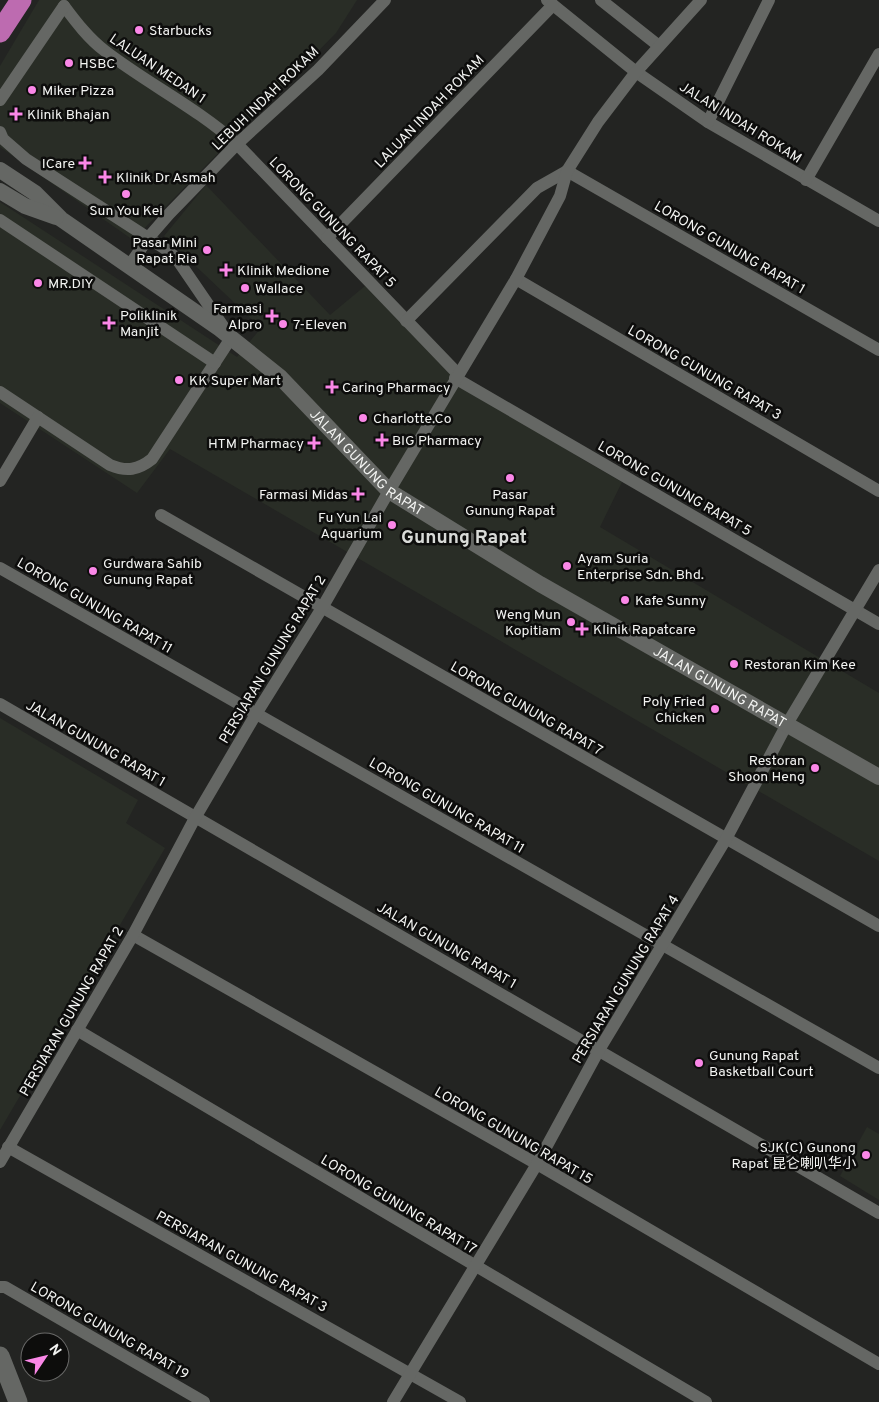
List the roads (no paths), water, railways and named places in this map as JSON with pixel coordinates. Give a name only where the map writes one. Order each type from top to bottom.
[{"type":"highway","points":[[0,13],[8,0]]},
{"type":"highway","points":[[0,32],[21,0]]},
{"type":"main road","points":[[0,1356],[4,1378],[18,1402]]},
{"type":"street","name":"LEBUH INDAH ROKAM","points":[[129,266],[149,238],[237,144],[318,70],[385,0]]},
{"type":"street","points":[[601,0],[659,46]]},
{"type":"street","name":"PERSIARAN GUNUNG RAPAT 2","points":[[0,1162],[133,935],[195,818],[516,280],[560,196],[567,171],[598,122],[636,72],[701,0]]},
{"type":"street","points":[[708,122],[768,0]]},
{"type":"street","name":"LALUAN MEDAN 1","points":[[0,100],[63,3],[83,30],[104,51],[217,126],[237,144]]},
{"type":"street","name":"JALAN INDAH ROKAM","points":[[550,3],[636,72],[708,122],[879,221]]},
{"type":"street","name":"LALUAN INDAH ROKAM","points":[[327,238],[550,3]]},
{"type":"street","points":[[806,180],[879,54]]},
{"type":"street","points":[[0,132],[9,145],[26,159],[167,250],[176,259],[231,338],[152,459],[143,466],[132,470],[120,469],[110,465],[0,392]]},
{"type":"street","name":"LORONG GUNUNG RAPAT 5","points":[[237,144],[457,376],[879,624]]},
{"type":"street","name":"JALAN GUNUNG RAPAT","points":[[0,170],[35,193],[61,219],[231,338],[280,377],[389,491],[540,584],[879,777]]},
{"type":"street","name":"PERSIARAN GUNUNG RAPAT 2","points":[[406,321],[537,188],[567,171]]},
{"type":"street","name":"LORONG GUNUNG RAPAT 1","points":[[567,171],[879,350]]},
{"type":"street","name":"JALAN GUNUNG RAPAT","points":[[0,191],[25,206],[61,219]]},
{"type":"street","points":[[0,220],[215,363]]},
{"type":"street","name":"LORONG GUNUNG RAPAT 3","points":[[516,280],[879,491]]},
{"type":"street","points":[[0,481],[38,417]]},
{"type":"street","name":"LORONG GUNUNG RAPAT 7","points":[[161,515],[879,926]]},
{"type":"street","name":"LORONG GUNUNG RAPAT 11","points":[[0,568],[879,1068]]},
{"type":"street","name":"PERSIARAN GUNUNG RAPAT 4","points":[[393,1402],[409,1372],[537,1164],[599,1050],[726,839],[787,724],[879,570]]},
{"type":"street","name":"JALAN GUNUNG RAPAT 1","points":[[0,704],[879,1212]]},
{"type":"street","name":"LORONG GUNUNG RAPAT 15","points":[[133,935],[537,1164],[879,1364]]},
{"type":"street","name":"LORONG GUNUNG RAPAT 17","points":[[77,1030],[706,1402]]},
{"type":"street","name":"PERSIARAN GUNUNG RAPAT 3","points":[[8,1147],[460,1402]]},
{"type":"street","name":"LORONG GUNUNG RAPAT 19","points":[[0,1287],[5,1287],[204,1402]]},
{"type":"place","name":"Starbucks","points":[[139,30]]},
{"type":"place","name":"HSBC","points":[[69,63]]},
{"type":"place","name":"Miker Pizza","points":[[32,90]]},
{"type":"place","name":"Klinik Bhajan","points":[[16,114]]},
{"type":"place","name":"ICare","points":[[85,163]]},
{"type":"place","name":"Klinik Dr Asmah","points":[[105,177]]},
{"type":"place","name":"Sun You Kei","points":[[126,194]]},
{"type":"place","name":"Pasar Mini Rapat Ria","points":[[207,250]]},
{"type":"place","name":"Klinik Medione","points":[[226,270]]},
{"type":"place","name":"MR.DIY","points":[[38,283]]},
{"type":"place","name":"Wallace","points":[[245,288]]},
{"type":"place","name":"Farmasi Alpro","points":[[272,316]]},
{"type":"place","name":"Poliklinik Manjit","points":[[109,323]]},
{"type":"place","name":"7-Eleven","points":[[283,324]]},
{"type":"place","name":"KK Super Mart","points":[[179,380]]},
{"type":"place","name":"Caring Pharmacy","points":[[332,387]]},
{"type":"place","name":"Charlotte.Co","points":[[363,418]]},
{"type":"place","name":"BIG Pharmacy","points":[[382,440]]},
{"type":"place","name":"HTM Pharmacy","points":[[314,443]]},
{"type":"place","name":"Pasar Gunung Rapat","points":[[510,478]]},
{"type":"place","name":"Farmasi Midas","points":[[358,494]]},
{"type":"place","name":"Fu Yun Lai Aquarium","points":[[392,525]]},
{"type":"place","name":"Ayam Suria Enterprise Sdn. Bhd.","points":[[567,566]]},
{"type":"place","name":"Gurdwara Sahib Gunung Rapat","points":[[93,571]]},
{"type":"place","name":"Kafe Sunny","points":[[625,600]]},
{"type":"place","name":"Weng Mun Kopitiam","points":[[571,622]]},
{"type":"place","name":"Klinik Rapatcare","points":[[582,629]]},
{"type":"place","name":"Restoran Kim Kee","points":[[734,664]]},
{"type":"place","name":"Poly Fried Chicken","points":[[715,709]]},
{"type":"place","name":"Restoran Shoon Heng","points":[[815,768]]},
{"type":"place","name":"Gunung Rapat Basketball Court","points":[[699,1063]]},
{"type":"place","name":"SJK(C) Gunong Rapat 昆仑喇叭华小","points":[[866,1155]]},
{"type":"district","name":"Gunung Rapat","points":[[464,536]]}]
